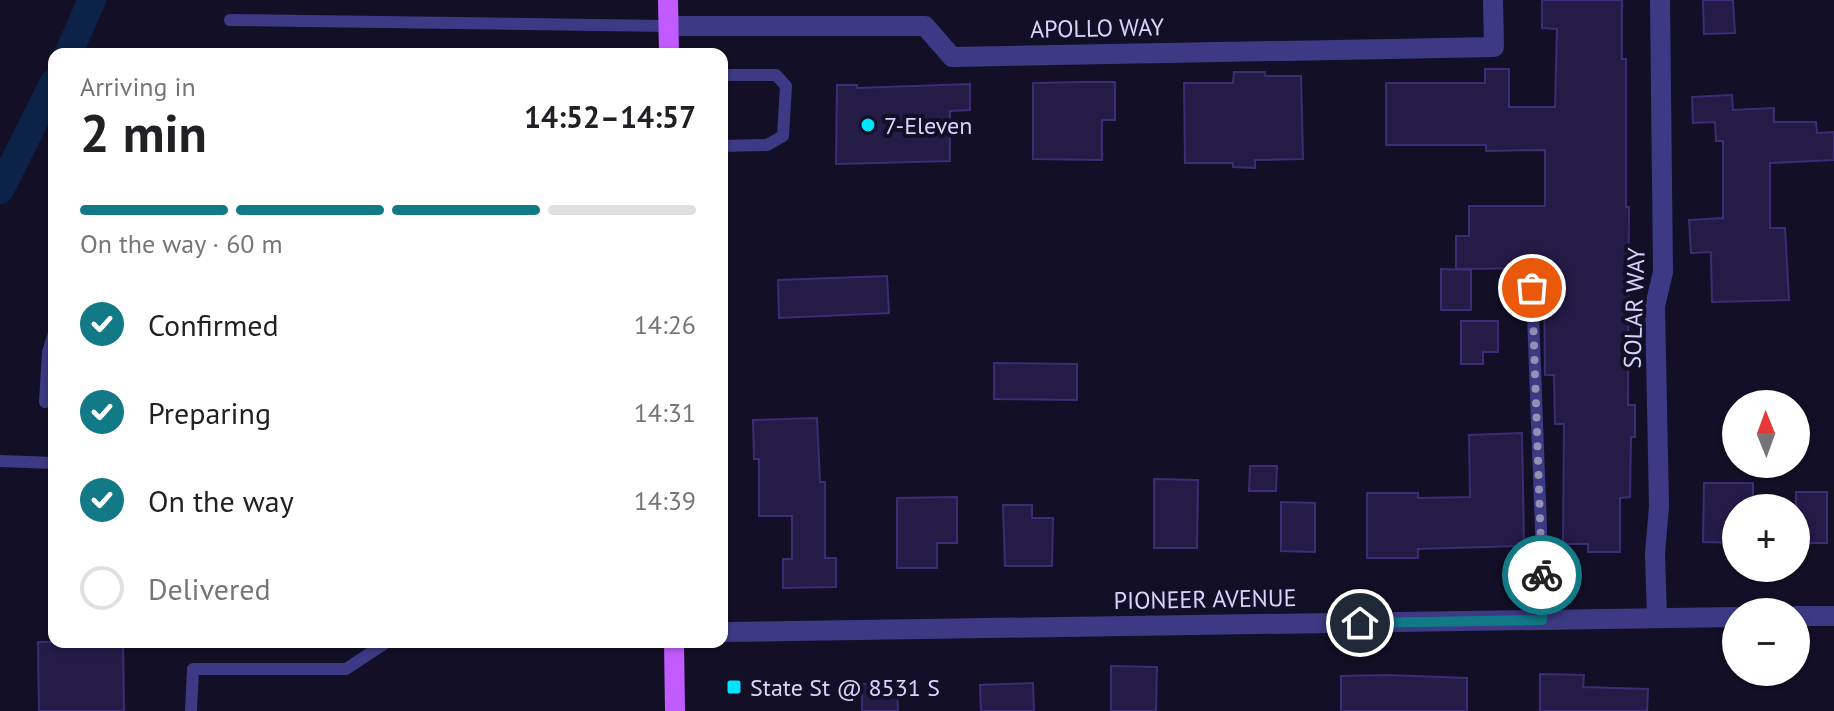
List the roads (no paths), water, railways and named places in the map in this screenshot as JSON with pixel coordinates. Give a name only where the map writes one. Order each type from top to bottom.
[{"type":"main road","points":[[668,0],[669,48]]},
{"type":"main road","points":[[674,648],[675,711]]},
{"type":"street","name":"APOLLO WAY","points":[[668,26],[925,26],[952,57],[1494,47],[1493,0]]},
{"type":"street","name":"SOLAR WAY","points":[[1657,618],[1655,554],[1659,506],[1655,306],[1663,272],[1660,0]]},
{"type":"street","points":[[1810,616],[1834,616]]},
{"type":"street","name":"PIONEER AVENUE","points":[[728,632],[1722,617]]},
{"type":"lane","points":[[230,20],[668,26]]},
{"type":"lane","points":[[728,75],[776,75],[786,86],[783,136],[767,145],[728,146]]},
{"type":"lane","points":[[1532,288],[1542,540],[1542,620]]},
{"type":"lane","points":[[45,402],[48,352]]},
{"type":"lane","points":[[0,461],[48,463]]},
{"type":"lane","points":[[191,711],[193,669],[346,669],[378,648]]},
{"type":"waterway","points":[[71,48],[92,0]]},
{"type":"waterway","points":[[0,190],[48,94]]},
{"type":"place","name":"7-Eleven","points":[[868,125]]},
{"type":"place","name":"State St @ 8531 S","points":[[734,687]]}]
